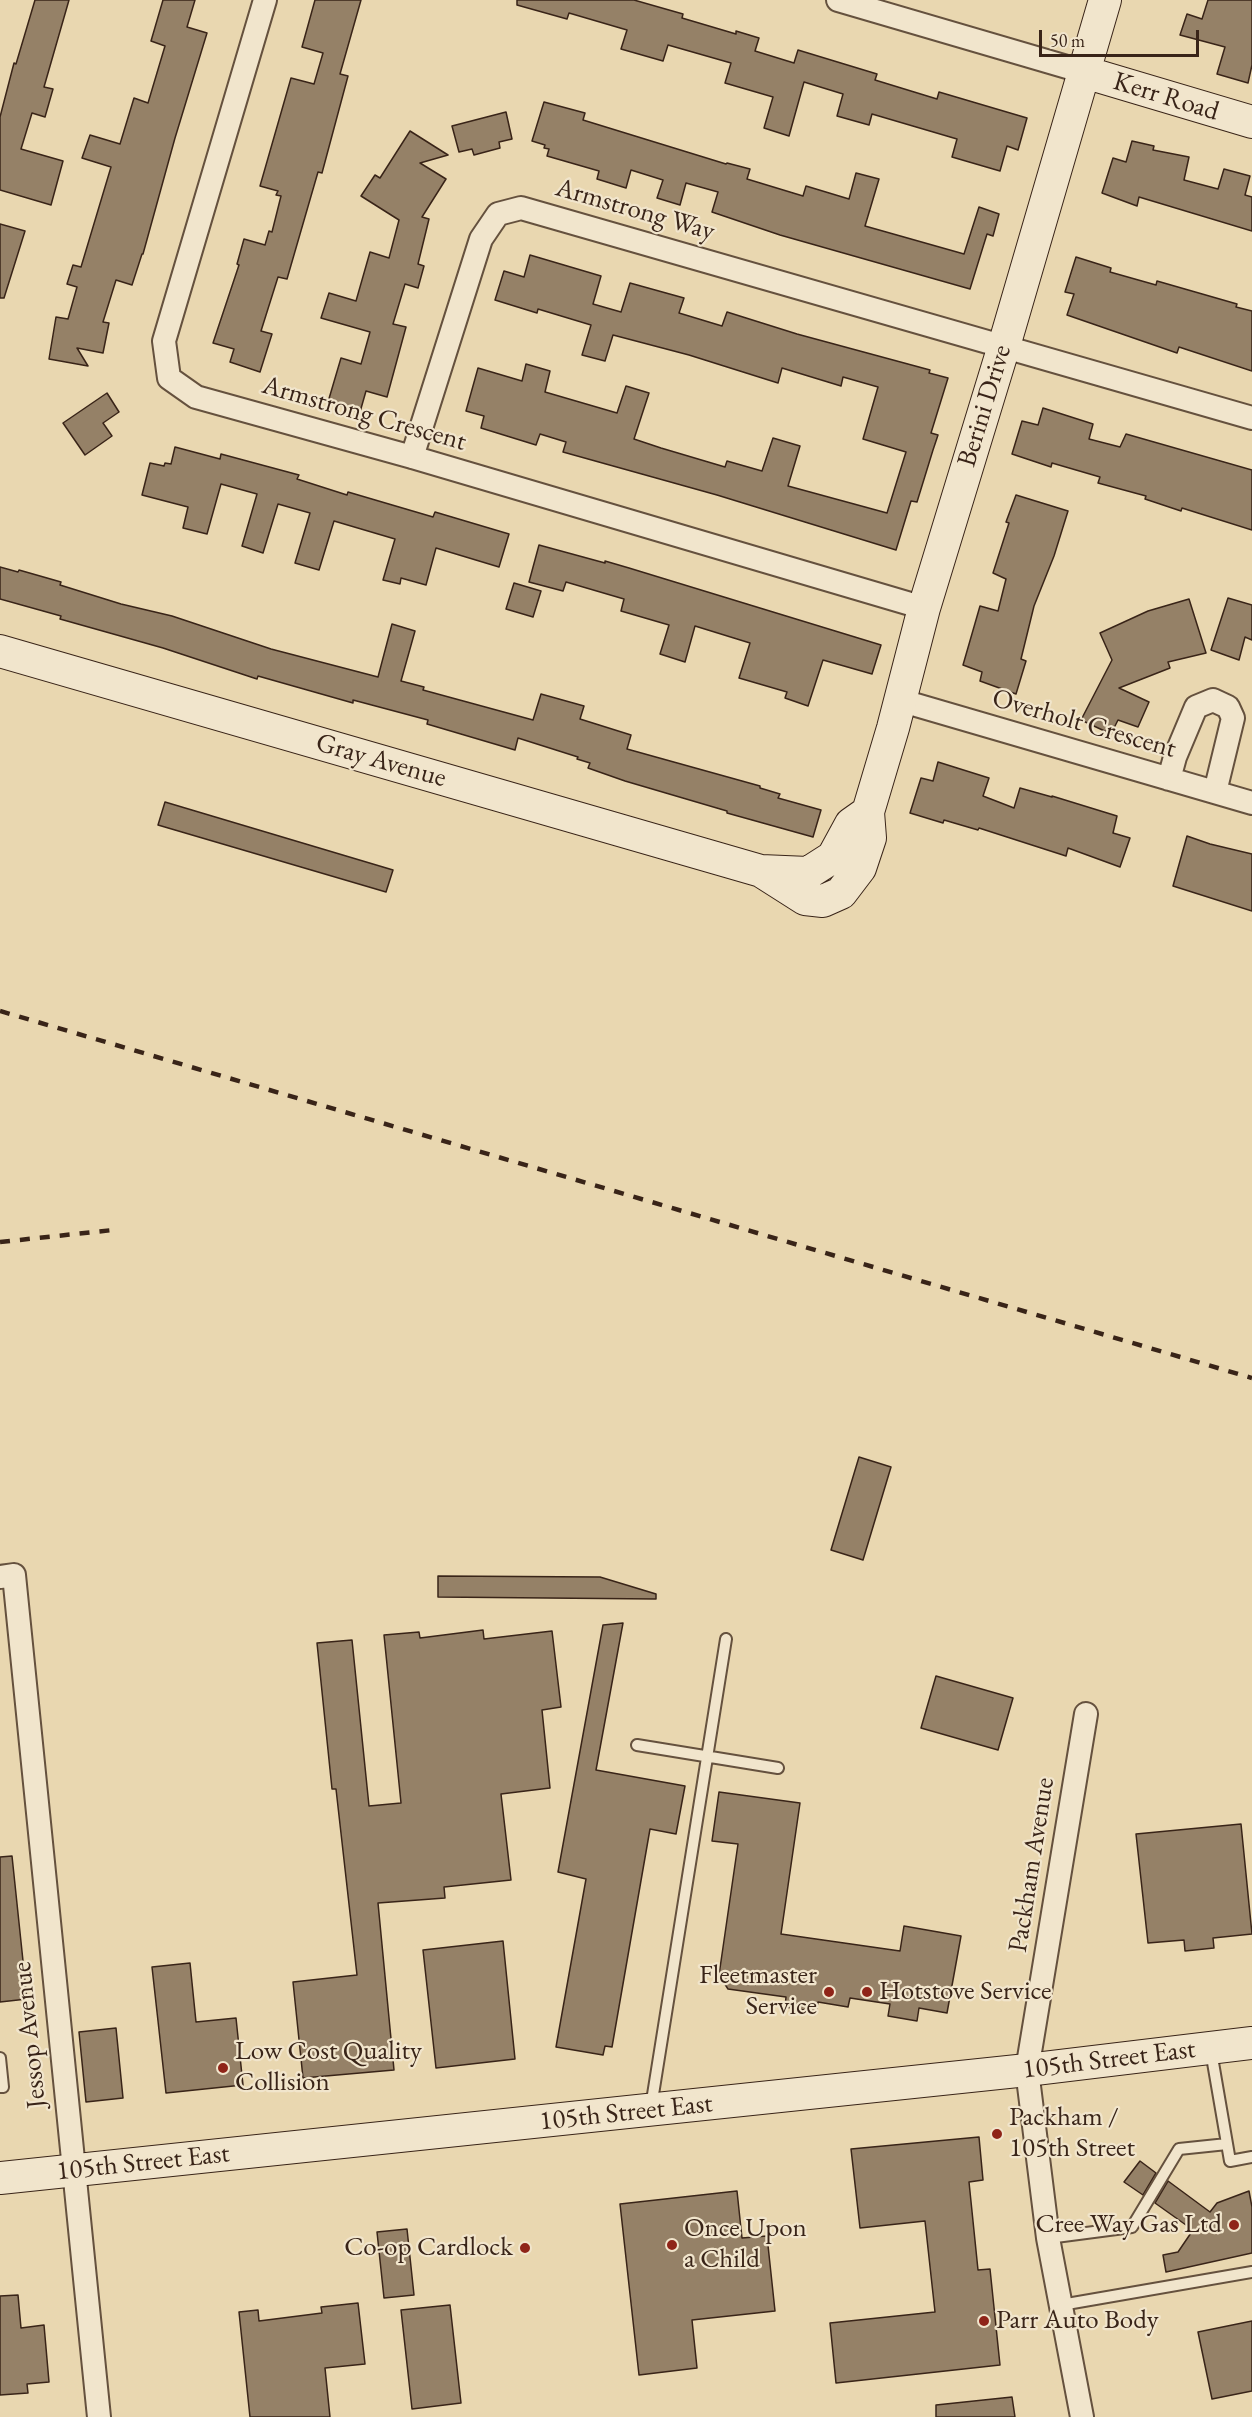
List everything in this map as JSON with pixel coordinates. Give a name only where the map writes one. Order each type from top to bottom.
[{"type":"street","name":"Armstrong Crescent","points":[[265,0],[164,341],[169,378],[196,396],[412,457],[924,608]]},
{"type":"street","name":"Kerr Road","points":[[838,0],[1252,122]]},
{"type":"street","name":"Berini Drive","points":[[868,812],[893,728],[924,608],[1004,346],[1105,0]]},
{"type":"street","name":"Armstrong Way","points":[[412,457],[481,238],[498,214],[521,208],[1004,346]]},
{"type":"street","points":[[1004,346],[1252,418]]},
{"type":"street","name":"Gray Avenue","points":[[0,651],[761,871],[808,873],[832,857],[851,824],[868,812]]},
{"type":"street","name":"Overholt Crescent","points":[[899,700],[1252,803]]},
{"type":"street","points":[[1168,779],[1196,707],[1213,700],[1228,707],[1233,718],[1215,792]]},
{"type":"street","name":"Jessop Avenue","points":[[7,1576],[99,2417]]},
{"type":"street","name":"Packham Avenue","points":[[1082,2417],[1048,2238],[1027,2070],[1086,1714]]},
{"type":"street","name":"105th Street East","points":[[0,2178],[1027,2070],[1252,2043]]},
{"type":"lane","points":[[651,2110],[726,1639]]},
{"type":"lane","points":[[637,1746],[778,1768]]},
{"type":"lane","points":[[1211,2048],[1230,2161],[1252,2157]]},
{"type":"lane","points":[[0,2058],[3,2087],[0,2087]]},
{"type":"lane","points":[[1048,2238],[1132,2226],[1179,2149],[1227,2144]]},
{"type":"lane","points":[[1061,2305],[1252,2272]]},
{"type":"building","points":[[35,0],[69,0],[44,87],[53,89],[45,117],[32,113],[21,149],[63,161],[51,205],[0,190],[0,117],[14,63],[16,64]]},
{"type":"building","points":[[163,0],[195,0],[187,27],[207,33],[143,254],[132,285],[116,280],[103,322],[109,323],[103,353],[77,348],[88,366],[49,359],[56,317],[68,319],[77,287],[67,284],[73,265],[81,267],[111,167],[82,158],[90,135],[120,144],[134,98],[148,103],[165,46],[151,41]]},
{"type":"building","points":[[315,0],[361,0],[340,74],[348,76],[322,173],[318,172],[287,279],[278,277],[261,331],[272,334],[260,372],[230,362],[234,349],[213,343],[239,265],[237,264],[244,239],[265,245],[269,231],[272,232],[281,196],[276,195],[278,191],[260,186],[291,78],[314,84],[323,53],[302,47]]},
{"type":"building","points":[[517,0],[634,0],[683,14],[682,18],[736,34],[736,31],[759,38],[755,51],[794,63],[798,50],[877,74],[875,80],[937,99],[939,92],[1027,118],[1018,150],[1007,146],[1000,171],[952,157],[957,139],[872,114],[869,125],[837,116],[843,94],[804,82],[789,136],[764,128],[773,97],[725,83],[731,63],[668,45],[663,61],[621,49],[627,30],[569,13],[567,19],[517,5]]},
{"type":"building","points":[[1208,0],[1252,0],[1252,65],[1248,83],[1217,74],[1225,47],[1180,35],[1187,14],[1202,19]]},
{"type":"building","points":[[544,102],[585,113],[583,120],[726,164],[750,169],[747,179],[803,196],[806,186],[849,199],[856,173],[879,179],[865,226],[964,254],[979,207],[999,214],[993,236],[987,234],[970,289],[780,235],[712,212],[718,192],[686,183],[680,205],[657,198],[663,180],[631,170],[626,188],[597,179],[599,171],[547,156],[549,149],[544,148],[545,145],[532,141]]},
{"type":"building","points":[[506,112],[512,139],[499,142],[500,148],[474,155],[472,149],[459,152],[452,126]]},
{"type":"building","points":[[410,131],[448,155],[420,163],[446,179],[422,217],[429,219],[418,264],[424,266],[418,288],[405,284],[393,324],[406,327],[387,397],[366,391],[360,412],[328,402],[341,358],[361,364],[370,332],[321,318],[329,293],[356,301],[370,252],[389,258],[399,220],[361,196],[375,175],[380,178]]},
{"type":"building","points":[[1132,141],[1154,146],[1153,150],[1189,157],[1184,180],[1218,189],[1224,169],[1250,176],[1245,195],[1252,197],[1252,231],[1139,197],[1137,206],[1102,193],[1113,158],[1126,162]]},
{"type":"building","points":[[0,224],[25,231],[4,298],[0,298]]},
{"type":"building","points":[[530,255],[601,276],[593,304],[621,312],[630,283],[684,298],[679,313],[722,326],[727,312],[797,334],[930,370],[929,373],[948,378],[931,433],[938,435],[917,502],[911,501],[896,550],[717,495],[563,452],[566,442],[540,434],[536,445],[481,428],[484,416],[466,411],[478,368],[522,381],[526,364],[550,371],[545,392],[617,413],[626,386],[649,393],[634,439],[661,448],[725,467],[727,461],[762,471],[773,438],[800,446],[788,486],[887,513],[906,452],[863,439],[878,387],[843,377],[841,386],[782,368],[778,383],[689,355],[613,335],[605,361],[582,355],[591,325],[538,309],[537,313],[495,300],[504,271],[524,277]]},
{"type":"building","points":[[1076,257],[1111,268],[1110,272],[1156,285],[1157,281],[1237,304],[1236,307],[1252,311],[1252,371],[1179,347],[1177,353],[1067,315],[1074,294],[1065,292]]},
{"type":"building","points":[[107,393],[119,412],[103,423],[112,436],[85,455],[63,423]]},
{"type":"building","points":[[1043,408],[1093,424],[1089,439],[1120,447],[1126,434],[1252,470],[1252,530],[1182,508],[1181,511],[1145,499],[1146,496],[1098,483],[1100,477],[1052,463],[1051,467],[1012,454],[1022,421],[1038,425]]},
{"type":"building","points":[[175,447],[220,459],[221,454],[299,475],[297,479],[347,495],[348,492],[433,517],[435,512],[509,534],[499,567],[436,548],[426,585],[401,578],[400,584],[383,580],[395,539],[334,521],[319,570],[295,563],[310,513],[278,504],[263,553],[242,546],[257,494],[221,484],[207,534],[183,528],[188,507],[142,495],[150,463],[164,466],[165,463],[171,464]]},
{"type":"building","points":[[1016,495],[1068,511],[1054,556],[1034,606],[1021,659],[1026,661],[1016,694],[980,681],[982,672],[963,665],[980,606],[998,611],[1006,579],[993,573],[1009,523],[1006,522]]},
{"type":"building","points":[[539,545],[629,568],[881,645],[872,674],[823,660],[808,706],[785,698],[787,692],[739,678],[750,643],[695,626],[685,662],[660,654],[669,625],[621,611],[624,599],[566,582],[563,591],[529,582]]},
{"type":"building","points":[[0,567],[61,582],[60,585],[121,604],[172,616],[271,649],[378,677],[392,624],[415,631],[401,681],[424,687],[423,690],[533,720],[541,694],[584,706],[580,719],[631,735],[627,749],[760,786],[760,788],[780,794],[778,798],[821,810],[813,837],[625,781],[588,768],[590,763],[577,759],[578,757],[518,738],[515,750],[427,724],[428,720],[353,700],[353,703],[258,676],[257,679],[163,648],[60,619],[61,616],[0,599]]},
{"type":"building","points":[[514,583],[541,591],[533,617],[506,609]]},
{"type":"building","points":[[1228,598],[1252,605],[1252,640],[1245,637],[1239,660],[1211,650]]},
{"type":"building","points":[[1189,599],[1206,653],[1168,662],[1170,668],[1119,688],[1149,702],[1138,727],[1118,720],[1111,734],[1081,720],[1112,660],[1100,633],[1148,611]]},
{"type":"building","points":[[938,762],[989,778],[983,796],[1014,808],[1020,788],[1117,816],[1113,833],[1130,838],[1120,867],[1068,848],[1066,856],[979,828],[978,830],[944,820],[943,823],[910,813],[921,778],[933,781]]},
{"type":"building","points":[[165,802],[393,870],[386,892],[158,825]]},
{"type":"building","points":[[1187,836],[1252,854],[1252,911],[1173,886]]},
{"type":"building","points":[[859,1457],[891,1467],[863,1560],[831,1550]]},
{"type":"building","points":[[438,1576],[600,1577],[656,1594],[656,1599],[438,1597]]},
{"type":"building","points":[[623,1623],[596,1770],[685,1786],[676,1834],[650,1829],[612,2047],[605,2046],[603,2055],[556,2047],[586,1879],[558,1872],[603,1625]]},
{"type":"building","points":[[483,1630],[484,1639],[552,1631],[561,1707],[542,1710],[550,1788],[501,1794],[511,1880],[444,1887],[445,1898],[378,1903],[394,2070],[303,2078],[293,1982],[357,1975],[336,1789],[332,1789],[317,1643],[352,1640],[369,1806],[401,1803],[384,1635],[419,1632],[420,1638]]},
{"type":"building","points":[[936,1676],[1013,1698],[998,1750],[921,1728]]},
{"type":"building","points":[[719,1792],[800,1803],[781,1934],[900,1951],[904,1926],[961,1936],[947,2013],[919,2008],[917,2021],[888,2016],[890,2004],[850,1998],[848,2007],[818,2002],[816,2012],[785,2007],[786,1997],[728,1989],[719,1975],[738,1844],[712,1841]]},
{"type":"building","points":[[1241,1824],[1252,1934],[1213,1938],[1214,1948],[1185,1951],[1184,1940],[1148,1943],[1136,1834]]},
{"type":"building","points":[[12,1856],[27,1999],[0,2002],[0,1857]]},
{"type":"building","points":[[503,1941],[515,2059],[436,2068],[423,1950]]},
{"type":"building","points":[[190,1963],[196,2022],[236,2018],[243,2085],[166,2093],[152,1967]]},
{"type":"building","points":[[116,2028],[123,2098],[86,2102],[79,2032]]},
{"type":"building","points":[[979,2137],[983,2180],[969,2182],[978,2270],[990,2269],[1000,2365],[836,2383],[830,2323],[935,2312],[925,2221],[860,2228],[851,2149]]},
{"type":"building","points":[[1140,2161],[1156,2173],[1143,2195],[1124,2182]]},
{"type":"building","points":[[1168,2181],[1210,2212],[1217,2203],[1249,2191],[1252,2207],[1252,2253],[1166,2272],[1163,2255],[1178,2252],[1193,2230],[1155,2203]]},
{"type":"building","points":[[737,2191],[742,2238],[767,2236],[775,2311],[692,2320],[697,2368],[639,2375],[620,2204]]},
{"type":"building","points":[[407,2229],[414,2295],[384,2298],[377,2232]]},
{"type":"building","points":[[18,2295],[21,2328],[44,2325],[49,2382],[27,2384],[28,2393],[0,2395],[0,2296]]},
{"type":"building","points":[[358,2303],[365,2364],[325,2368],[330,2417],[250,2417],[239,2312],[258,2310],[259,2321],[322,2313],[321,2307]]},
{"type":"building","points":[[450,2305],[461,2403],[412,2409],[401,2310]]},
{"type":"building","points":[[1252,2321],[1252,2391],[1212,2399],[1198,2332]]},
{"type":"building","points":[[1012,2397],[1015,2417],[936,2417],[936,2405]]},
{"type":"railway","points":[[0,1011],[1252,1378]]},
{"type":"railway","points":[[0,1242],[113,1230]]},
{"type":"place","name":"Fleetmaster Service","points":[[829,1992]]},
{"type":"place","name":"Hotstove Service","points":[[867,1992]]},
{"type":"place","name":"Low Cost Quality Collision","points":[[223,2068]]},
{"type":"place","name":"Packham / 105th Street","points":[[997,2134]]},
{"type":"place","name":"Cree Way Gas Ltd","points":[[1234,2225]]},
{"type":"place","name":"Once Upon a Child","points":[[672,2245]]},
{"type":"place","name":"Co-op Cardlock","points":[[525,2248]]},
{"type":"place","name":"Parr Auto Body","points":[[984,2321]]}]
